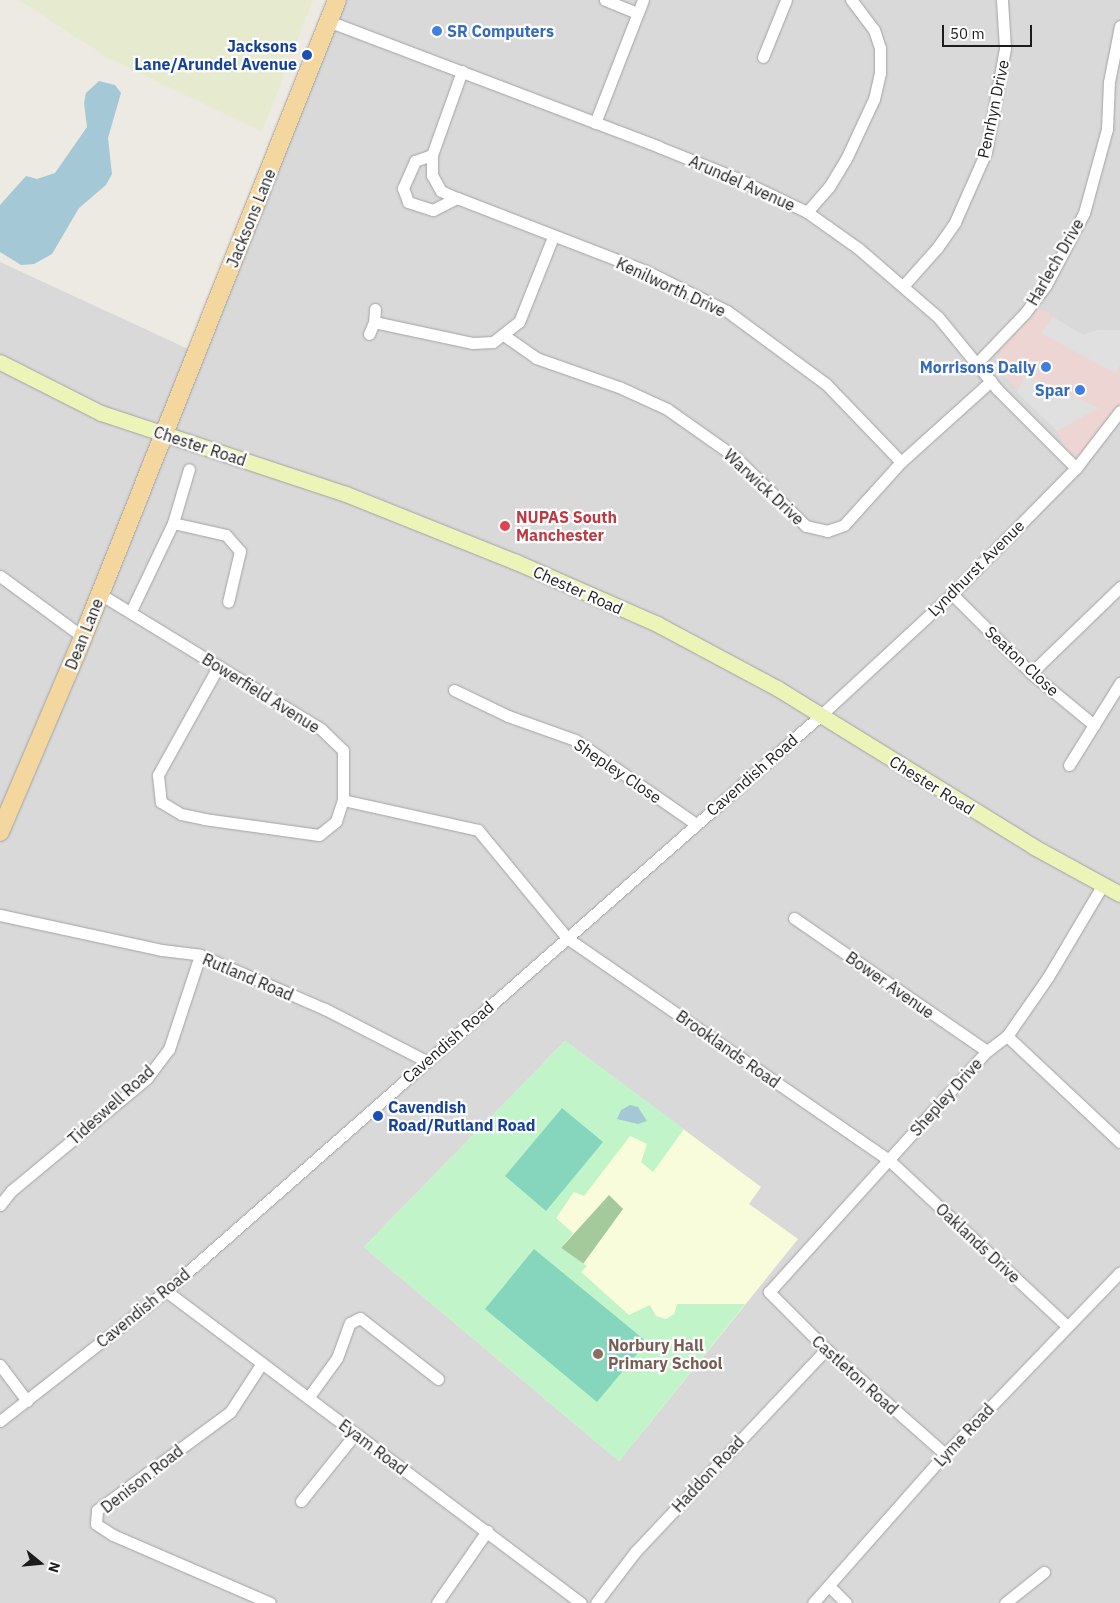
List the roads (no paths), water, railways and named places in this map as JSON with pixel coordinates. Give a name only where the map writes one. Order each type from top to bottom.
[{"type":"main road","name":"Jacksons Lane","points":[[165,435],[336,0]]},
{"type":"main road","name":"Dean Lane","points":[[0,832],[83,637],[165,435]]},
{"type":"street","points":[[605,0],[638,13]]},
{"type":"street","points":[[595,122],[642,0]]},
{"type":"street","points":[[763,57],[786,0]]},
{"type":"street","points":[[807,212],[829,187],[846,158],[874,99],[880,73],[880,48],[874,30],[851,0]]},
{"type":"street","name":"Penrhyn Drive","points":[[904,285],[937,248],[955,222],[986,152],[1005,48],[1002,0]]},
{"type":"street","name":"Arundel Avenue","points":[[328,21],[595,122],[736,178],[807,212],[904,285],[938,317],[991,381],[1076,468]]},
{"type":"street","name":"Harlech Drive","points":[[977,363],[1025,313],[1046,285],[1084,212],[1107,129],[1109,82],[1120,26]]},
{"type":"street","name":"Kenilworth Drive","points":[[462,72],[432,155],[432,175],[441,191],[553,237],[646,272],[727,311],[826,384],[902,462]]},
{"type":"street","points":[[432,155],[415,161],[403,196],[408,202],[433,210],[457,198]]},
{"type":"street","points":[[374,322],[472,343],[493,342],[505,336],[519,322],[528,302],[540,265],[553,237]]},
{"type":"street","points":[[369,334],[374,322],[375,309]]},
{"type":"street","name":"Warwick Drive","points":[[505,336],[536,358],[600,380],[667,409],[735,457],[806,526],[827,531],[844,525],[902,462],[991,381]]},
{"type":"street","name":"Chester Road","points":[[0,362],[101,413],[346,494],[516,562],[656,624],[822,714],[950,796],[1102,886],[1120,893]]},
{"type":"street","name":"Lyndhurst Avenue","points":[[822,714],[952,594],[1076,468],[1120,412]]},
{"type":"street","points":[[131,611],[173,523],[189,469]]},
{"type":"street","points":[[173,523],[226,535],[240,551],[228,602]]},
{"type":"street","points":[[0,576],[83,637]]},
{"type":"street","points":[[1031,673],[1120,587]]},
{"type":"street","name":"Bowerfield Avenue","points":[[100,594],[131,611],[218,667],[321,729],[343,750],[343,800]]},
{"type":"street","name":"Seaton Close","points":[[952,594],[1031,673],[1094,726]]},
{"type":"street","points":[[218,667],[158,774],[161,802],[180,814],[319,835],[336,821],[343,800],[478,830],[567,938]]},
{"type":"street","points":[[1069,765],[1120,684]]},
{"type":"street","name":"Shepley Close","points":[[454,690],[508,716],[575,740],[696,824]]},
{"type":"street","name":"Cavendish Road","points":[[0,1421],[166,1291],[822,714]]},
{"type":"street","name":"Shepley Drive","points":[[769,1292],[987,1051],[1007,1036],[1048,977],[1102,886]]},
{"type":"street","name":"Rutland Road","points":[[0,915],[162,950],[200,955],[326,1009],[426,1061]]},
{"type":"street","name":"Bower Avenue","points":[[794,918],[987,1051]]},
{"type":"street","name":"Brooklands Road","points":[[567,938],[889,1160]]},
{"type":"street","name":"Tideswell Road","points":[[0,1205],[11,1191],[147,1078],[169,1050],[200,955]]},
{"type":"street","points":[[1007,1036],[1120,1142]]},
{"type":"street","name":"Oaklands Drive","points":[[889,1160],[1067,1326]]},
{"type":"street","name":"Lyme Road","points":[[813,1603],[945,1454],[1067,1326],[1118,1279]]},
{"type":"street","name":"Eyam Road","points":[[166,1291],[487,1531],[580,1603]]},
{"type":"street","name":"Castleton Road","points":[[769,1292],[826,1349],[945,1454]]},
{"type":"street","points":[[308,1398],[337,1358],[350,1323],[360,1318],[438,1379]]},
{"type":"street","name":"Haddon Road","points":[[596,1603],[634,1552],[826,1349]]},
{"type":"street","name":"Denison Road","points":[[262,1363],[230,1412],[98,1510],[96,1524],[114,1535],[270,1603]]},
{"type":"street","points":[[0,1365],[26,1402]]},
{"type":"street","points":[[301,1501],[355,1434]]},
{"type":"street","points":[[437,1603],[487,1531]]},
{"type":"street","points":[[1004,1603],[1044,1572]]},
{"type":"street","points":[[829,1586],[846,1603]]},
{"type":"water","points":[[99,81],[115,85],[121,93],[108,138],[112,174],[106,185],[79,208],[52,254],[34,264],[21,265],[0,252],[0,205],[26,176],[37,179],[55,173],[87,127],[84,103],[86,93]]},
{"type":"water","points":[[630,1105],[638,1107],[647,1121],[638,1124],[617,1119],[621,1110]]},
{"type":"place","name":"SR Computers","points":[[437,31]]},
{"type":"place","name":"Jacksons Lane/Arundel Avenue","points":[[307,55]]},
{"type":"place","name":"Morrisons Daily","points":[[1046,367]]},
{"type":"place","name":"Spar","points":[[1080,390]]},
{"type":"place","name":"NUPAS South Manchester","points":[[505,526]]},
{"type":"place","name":"Cavendish Road/Rutland Road","points":[[378,1116]]},
{"type":"place","name":"Norbury Hall Primary School","points":[[598,1354]]}]
